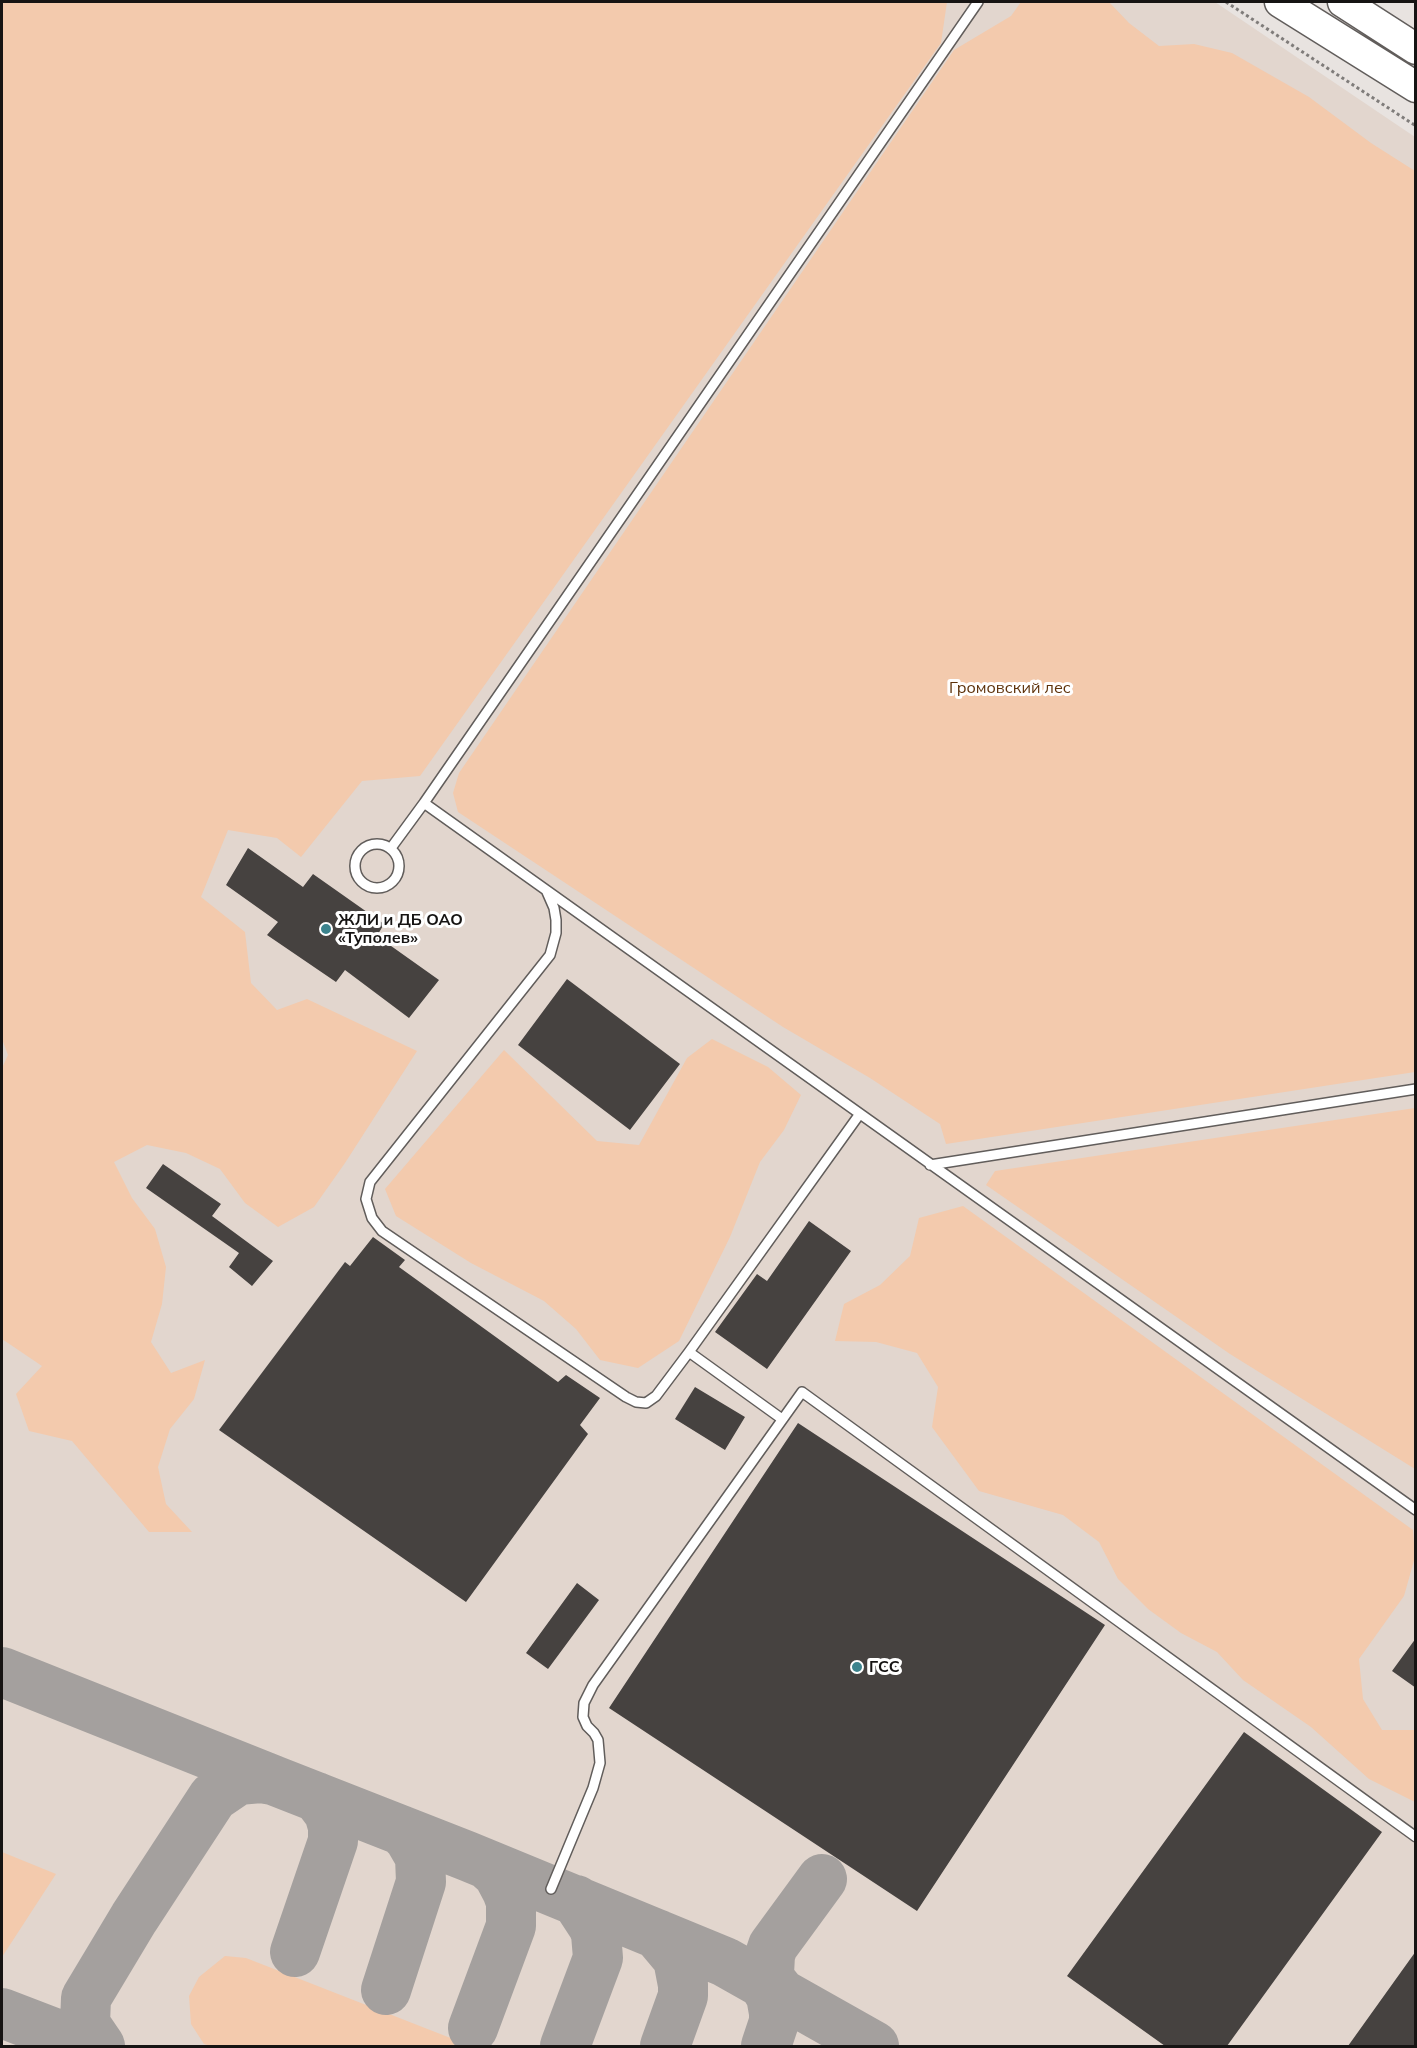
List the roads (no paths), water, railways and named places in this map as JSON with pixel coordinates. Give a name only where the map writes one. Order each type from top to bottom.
[{"type":"main road","points":[[1280,2],[1416,87]]},
{"type":"main road","points":[[1343,2],[1416,49]]},
{"type":"lane","points":[[391,848],[978,2]]},
{"type":"lane","points":[[424,803],[930,1166],[1416,1510]]},
{"type":"lane","points":[[375,843],[391,848],[399,862],[396,878],[390,884],[375,888],[360,881],[354,866],[360,850],[375,843]]},
{"type":"lane","points":[[547,891],[556,920],[556,933],[549,955],[370,1182],[366,1199],[372,1218],[382,1231],[502,1314],[636,1402],[646,1403],[652,1400],[689,1352],[859,1115]]},
{"type":"lane","points":[[930,1166],[1416,1089]]},
{"type":"lane","points":[[689,1352],[782,1419]]},
{"type":"lane","points":[[550,1889],[593,1788],[600,1763],[598,1740],[583,1717],[584,1703],[588,1694],[802,1392],[1416,1837]]},
{"type":"place","name":"ЖЛИ и ДБ ОАО «Туполев»","points":[[326,929]]},
{"type":"place","name":"ГСС","points":[[857,1667]]},
{"type":"park label","name":"Громовский лес","points":[[1010,688]]}]
